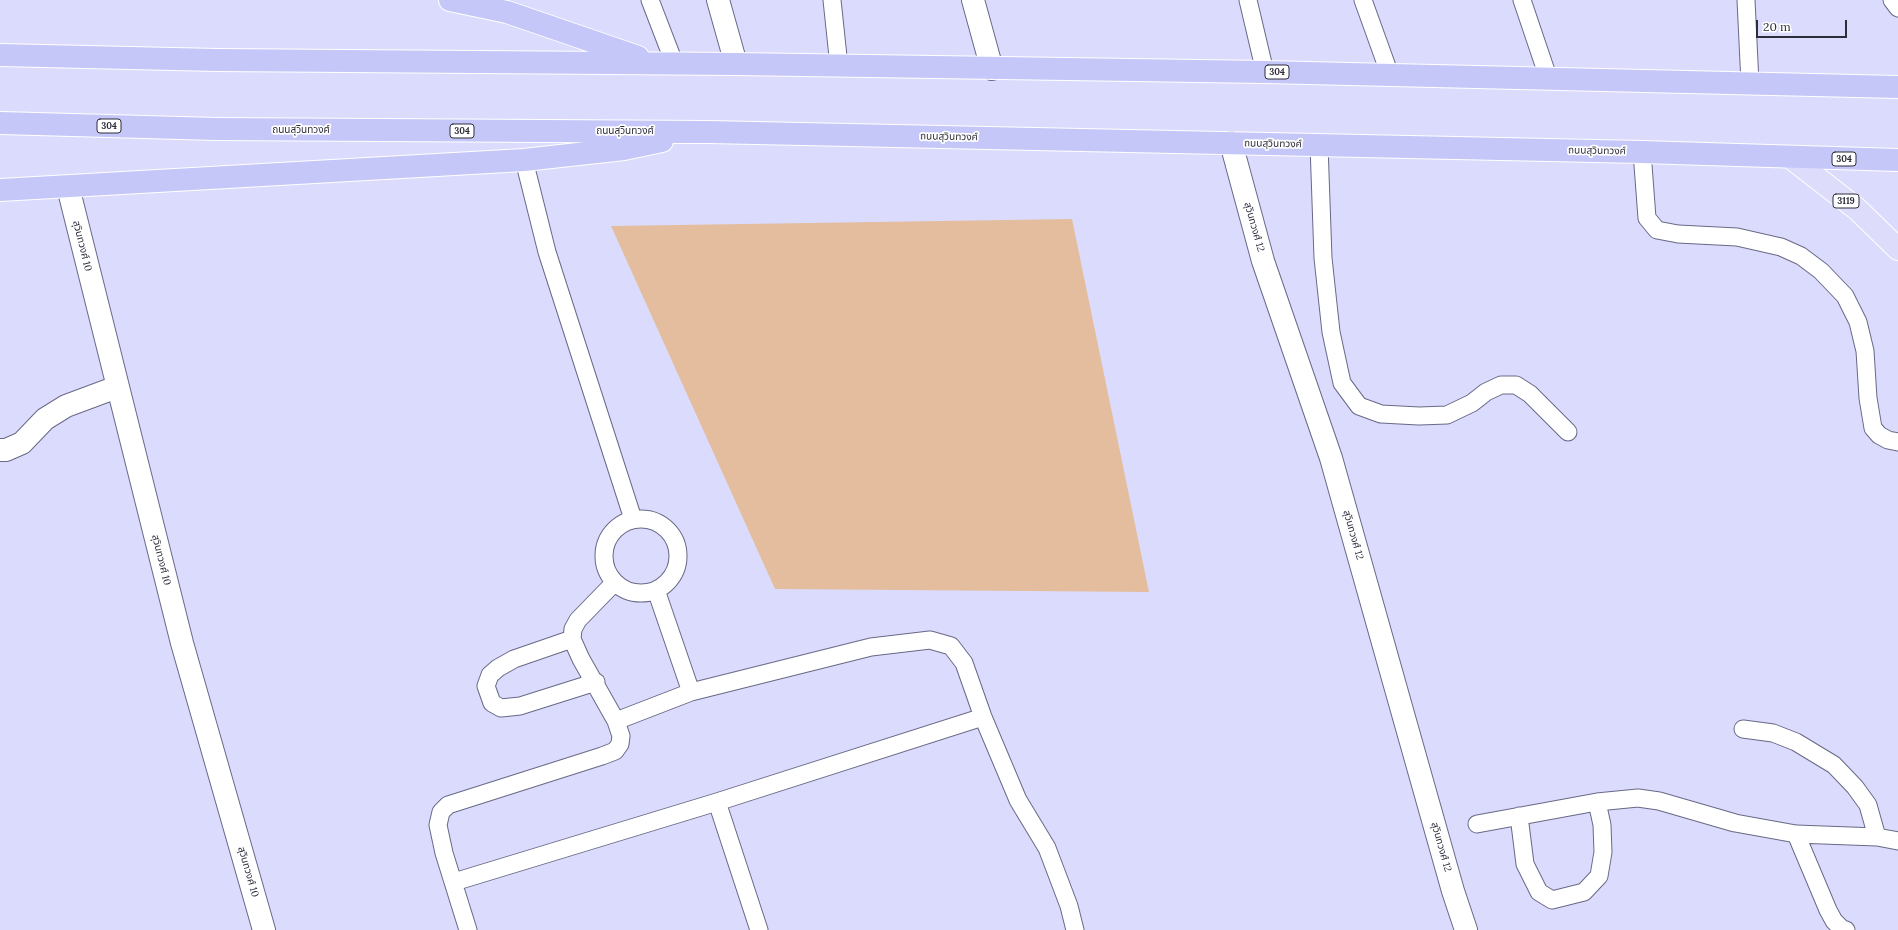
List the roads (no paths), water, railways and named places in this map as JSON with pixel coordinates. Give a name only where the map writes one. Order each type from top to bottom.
[{"type":"highway","points":[[450,0],[505,6],[666,64]]},
{"type":"highway","name":"304","points":[[0,55],[217,60],[736,64],[1265,72],[1548,77],[1898,86]]},
{"type":"highway","name":"ถนนสุวินทวงศ์","points":[[0,123],[217,129],[708,132],[1642,152],[1898,160]]},
{"type":"highway","points":[[0,190],[447,163],[524,160],[624,149],[708,132]]},
{"type":"main road","name":"3119","points":[[1790,157],[1857,209],[1898,250]]},
{"type":"street","points":[[718,0],[736,64]]},
{"type":"street","points":[[973,0],[992,69]]},
{"type":"street","name":"สุวินทวงศ์ 12","points":[[1231,143],[1263,261],[1331,458],[1453,891],[1466,930]]},
{"type":"street","name":"สุวินทวงศ์ 10","points":[[68,187],[182,643],[264,930]]},
{"type":"street","points":[[0,450],[6,450],[22,443],[45,419],[66,406],[117,387]]},
{"type":"lane","points":[[650,0],[666,64]]},
{"type":"lane","points":[[832,0],[839,66]]},
{"type":"lane","points":[[1248,0],[1265,72]]},
{"type":"lane","points":[[1363,0],[1390,75]]},
{"type":"lane","points":[[1522,0],[1548,77]]},
{"type":"lane","points":[[1746,0],[1750,83]]},
{"type":"lane","points":[[1892,0],[1898,8]]},
{"type":"lane","points":[[1319,145],[1323,258],[1331,332],[1342,383],[1359,406],[1381,414],[1419,416],[1447,415],[1472,403],[1486,392],[1501,385],[1516,385],[1530,394],[1568,432]]},
{"type":"lane","points":[[1642,152],[1647,218],[1657,230],[1678,234],[1737,237],[1781,247],[1801,256],[1822,271],[1845,296],[1858,322],[1865,351],[1868,398],[1873,428],[1879,435],[1888,440],[1898,442]]},
{"type":"lane","points":[[524,160],[547,252],[633,519]]},
{"type":"lane","points":[[633,519],[653,520],[670,531],[679,548],[678,568],[667,585],[656,590],[637,594],[625,591],[614,583],[606,570],[604,554],[608,538],[618,526],[633,519]]},
{"type":"lane","points":[[468,930],[438,825],[441,812],[448,805],[615,751],[620,744],[621,736],[616,720],[596,682],[581,659],[572,639],[573,629],[578,620],[614,583]]},
{"type":"lane","points":[[656,590],[691,692]]},
{"type":"lane","points":[[572,639],[514,659],[498,668],[490,675],[486,686],[492,703],[501,708],[520,706],[596,682]]},
{"type":"lane","points":[[616,720],[691,692],[871,647],[930,640],[951,646],[964,663],[983,717],[1018,800],[1047,848],[1069,906],[1075,930]]},
{"type":"lane","points":[[454,882],[717,802],[983,717]]},
{"type":"lane","points":[[1743,729],[1773,733],[1796,742],[1834,766],[1855,787],[1868,805],[1877,837]]},
{"type":"lane","points":[[1477,824],[1597,802],[1638,798],[1659,801],[1735,823],[1796,834],[1877,837],[1898,841]]},
{"type":"lane","points":[[717,802],[759,930]]},
{"type":"lane","points":[[1518,816],[1525,864],[1539,892],[1552,900],[1584,892],[1599,876],[1603,852],[1602,825],[1597,802]]},
{"type":"lane","points":[[1796,834],[1828,910],[1834,921],[1846,930]]}]
